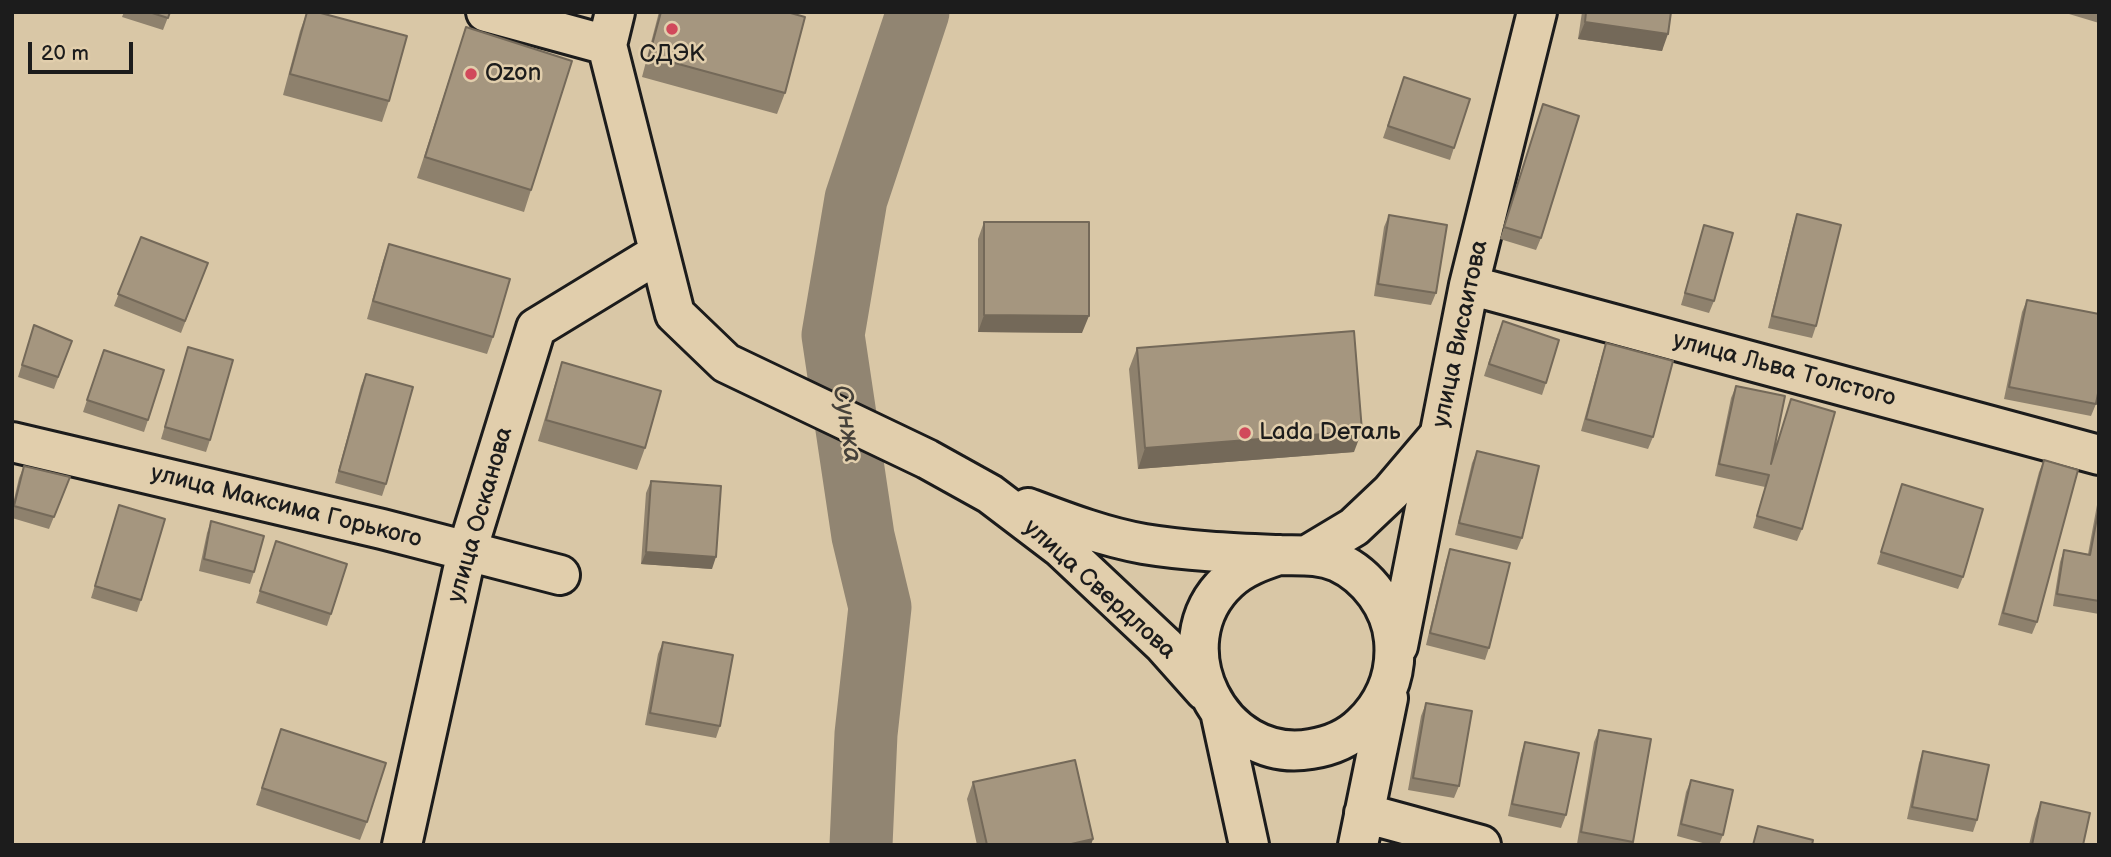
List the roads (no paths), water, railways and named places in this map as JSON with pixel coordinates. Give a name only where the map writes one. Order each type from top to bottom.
[{"type":"street","points":[[486,12],[611,28],[659,253]]},
{"type":"street","name":"улица Висаитова","points":[[1361,829],[1469,285],[1537,12]]},
{"type":"street","name":"улица Свердлова","points":[[659,253],[675,314],[726,363],[927,459],[990,494],[1061,548],[1164,645],[1213,703],[1255,843]]},
{"type":"street","name":"улица Осканова","points":[[401,845],[467,551],[536,328],[659,253]]},
{"type":"street","name":"улица Льва Толстого","points":[[1469,285],[2099,455]]},
{"type":"street","points":[[990,494],[1072,525],[1143,544],[1294,554],[1337,562],[1362,578],[1381,601],[1393,628],[1393,672],[1376,712],[1355,733],[1319,748],[1300,751],[1270,748],[1243,736],[1213,703],[1198,662],[1199,633],[1210,605],[1227,581],[1251,564],[1294,554],[1354,527],[1391,492],[1439,435]]},
{"type":"street","name":"улица Максима Горького","points":[[12,442],[560,575]]},
{"type":"street","points":[[1361,829],[1481,845]]},
{"type":"waterway","name":"Сунжа","points":[[861,845],[866,734],[880,607],[863,536],[833,335],[856,199],[918,12]]},
{"type":"place","name":"СДЭК","points":[[672,29]]},
{"type":"place","name":"Ozon","points":[[471,74]]},
{"type":"place","name":"Lada Dеталь","points":[[1245,433]]}]
